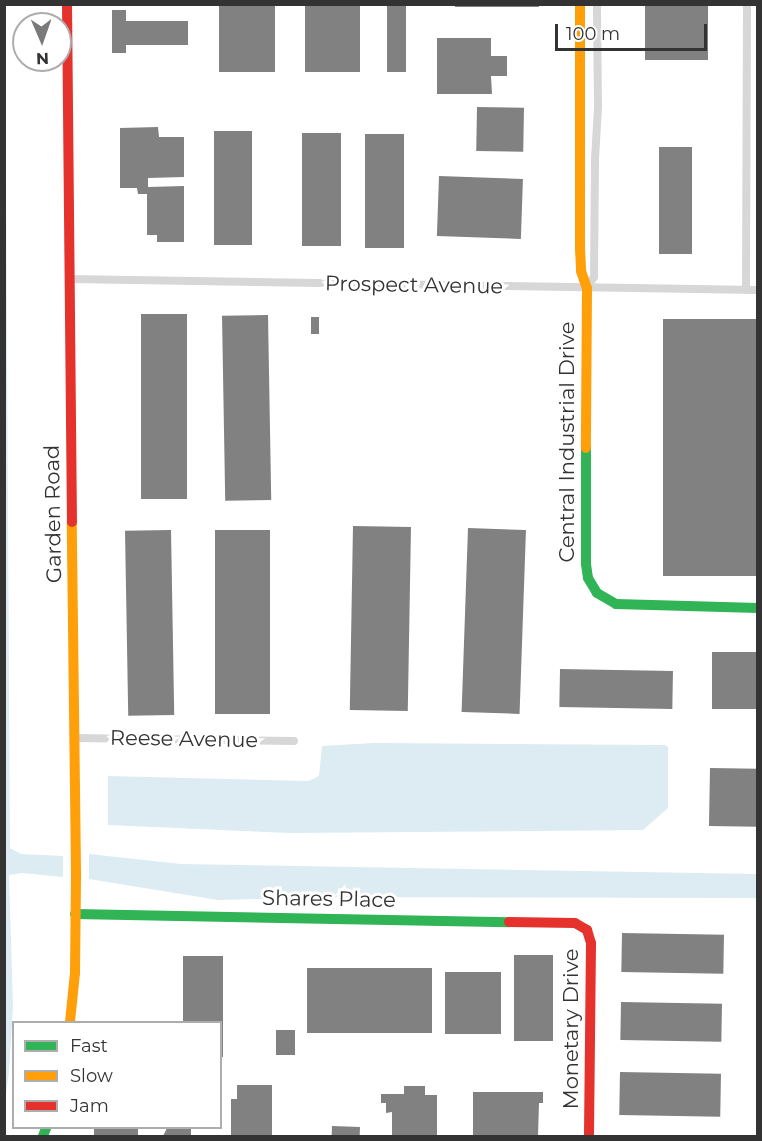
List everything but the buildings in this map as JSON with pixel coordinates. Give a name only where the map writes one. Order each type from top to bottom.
[{"type":"street","name":"Garden Road","points":[[68,4],[75,738],[75,973],[70,1021]]},
{"type":"street","name":"Central Industrial Drive","points":[[580,4],[580,249],[581,271],[587,288],[586,564],[588,578],[597,593],[609,602],[624,605],[758,608]]},
{"type":"street","name":"Central Industrial Drive","points":[[587,288],[594,277],[598,107],[597,4]]},
{"type":"street","points":[[746,290],[747,4]]},
{"type":"street","name":"Prospect Avenue","points":[[70,279],[758,290]]},
{"type":"street","name":"Reese Avenue","points":[[75,738],[294,741]]},
{"type":"street","name":"Shares Place","points":[[75,914],[575,923],[581,925]]},
{"type":"street","name":"Monetary Drive","points":[[581,925],[590,936],[591,943],[590,1137]]},
{"type":"shaded area","points":[[5,5],[10,848],[21,854],[63,856],[63,877],[22,873],[9,875],[13,1007],[5,1101]]},
{"type":"shaded area","points":[[374,743],[665,745],[668,747],[668,808],[643,830],[290,833],[108,825],[108,776],[309,781],[319,776],[322,746]]},
{"type":"shaded area","points":[[89,854],[181,864],[757,874],[757,898],[332,897],[218,900],[89,879]]},
{"type":"traffic: fast","points":[[586,448],[586,564],[588,578],[597,593],[616,604],[758,608]]},
{"type":"traffic: fast","points":[[75,914],[509,922]]},
{"type":"traffic: fast","points":[[43,1136],[46,1129]]},
{"type":"traffic: slow","points":[[580,4],[580,249],[581,271],[587,288],[586,448]]},
{"type":"traffic: slow","points":[[70,1021],[75,973],[76,872],[72,522]]},
{"type":"traffic: jam","points":[[67,4],[72,522]]},
{"type":"traffic: jam","points":[[509,922],[575,923],[587,930],[591,943],[589,1136]]}]
